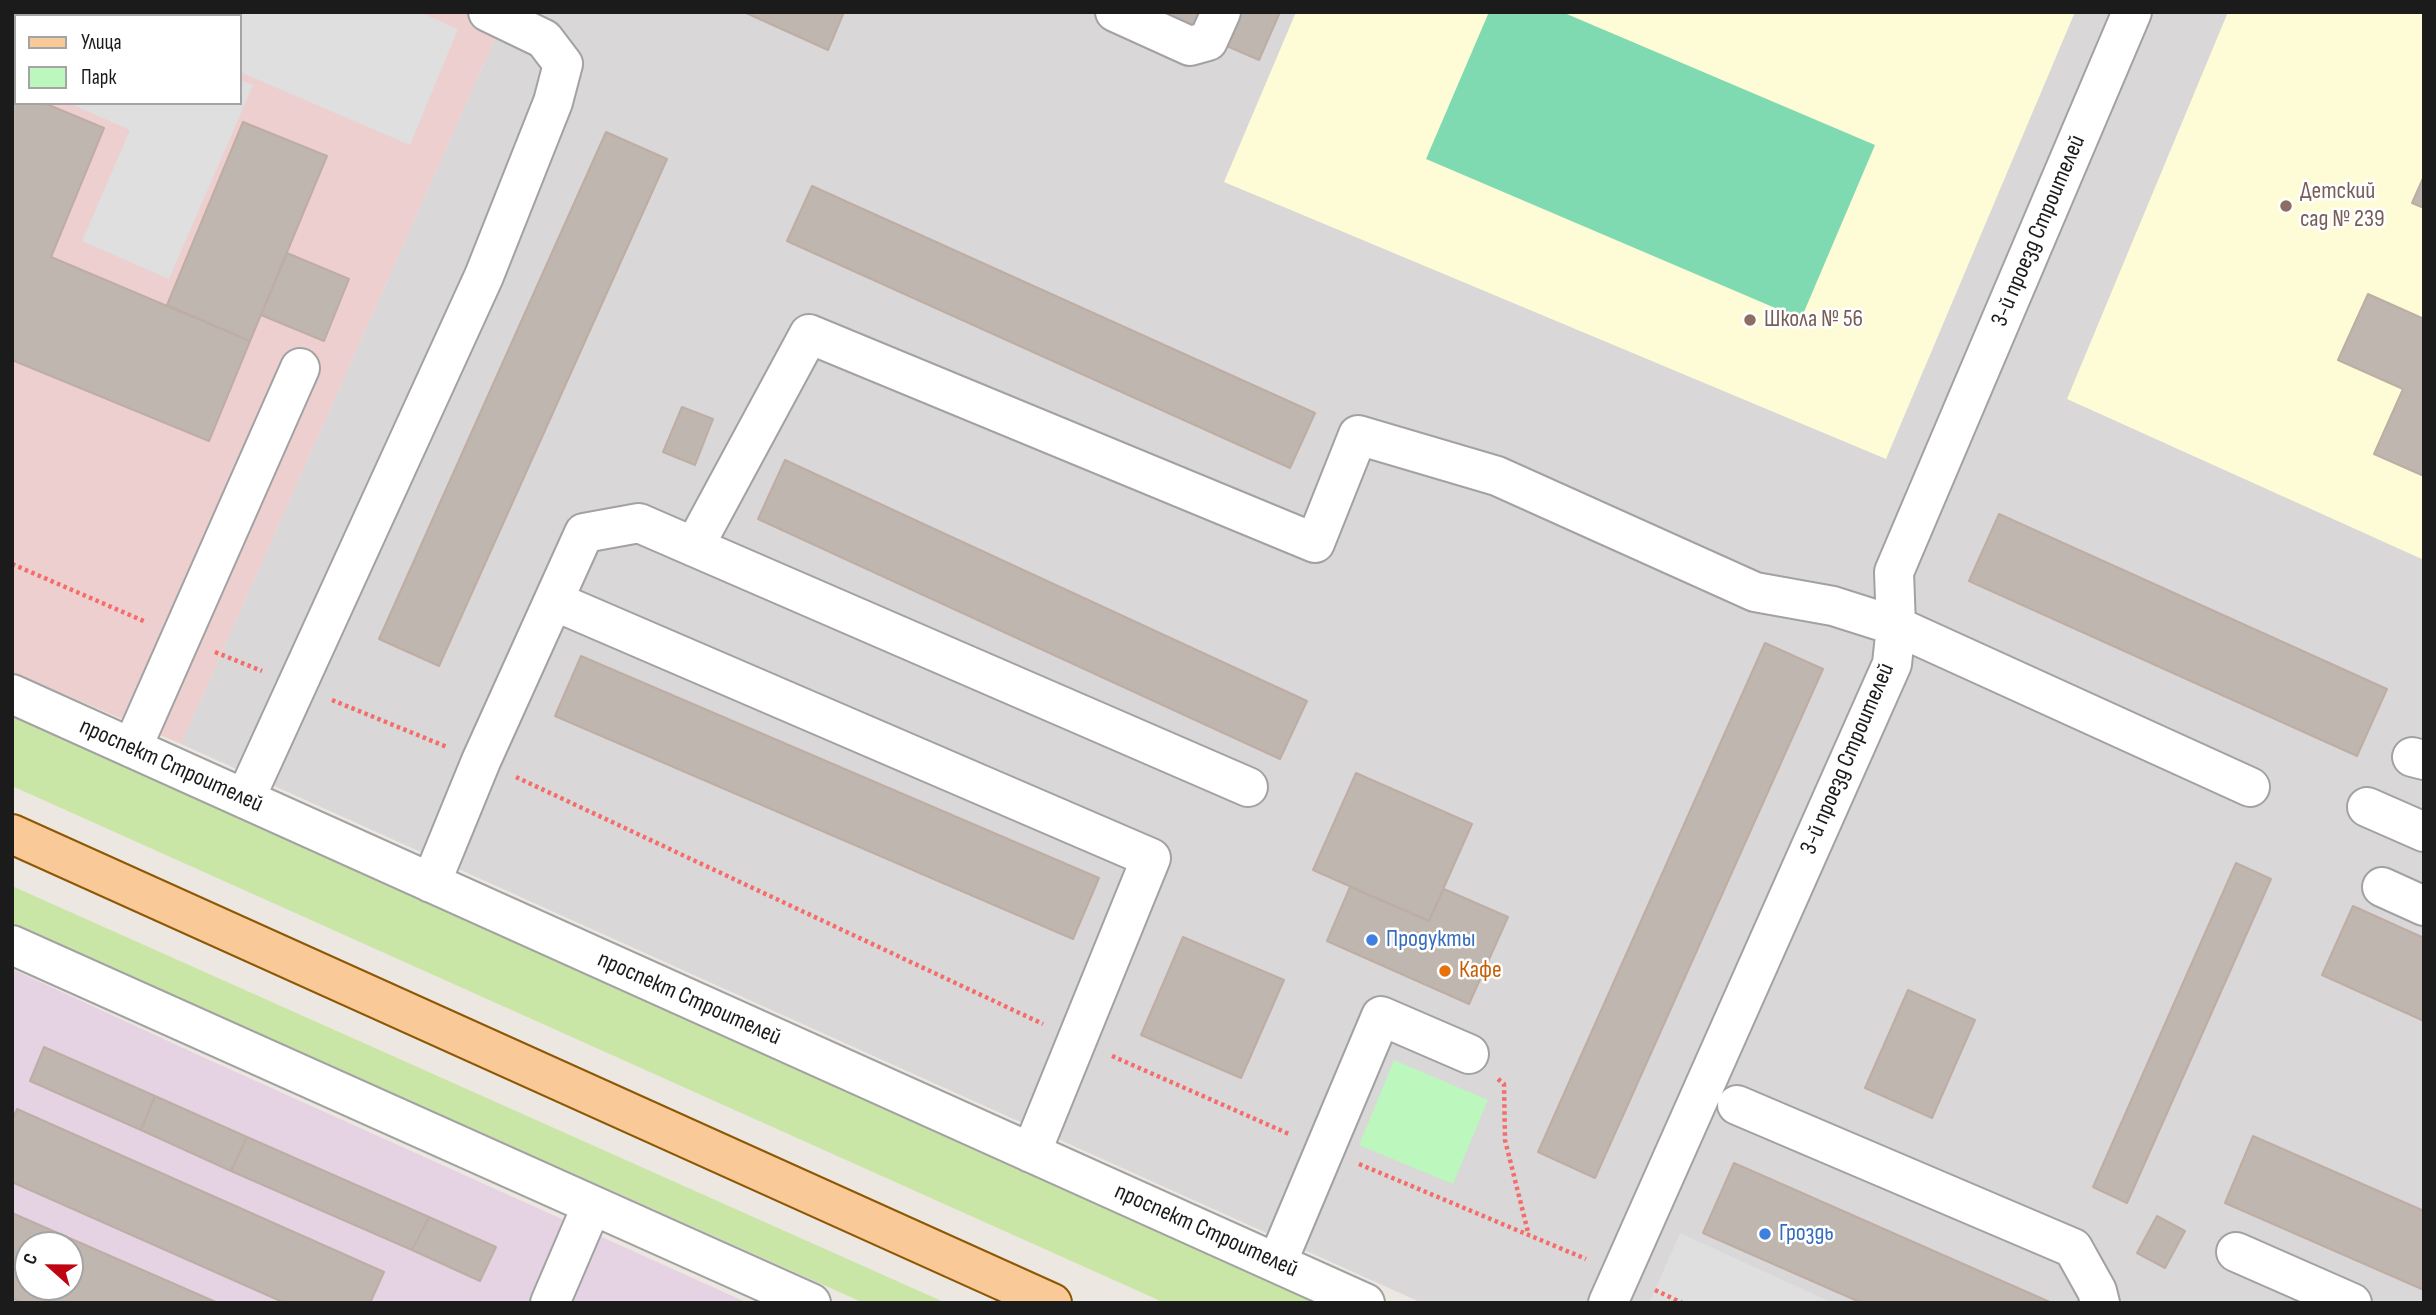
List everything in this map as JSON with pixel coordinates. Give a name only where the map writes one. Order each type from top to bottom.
[{"type":"main road","points":[[12,834],[1052,1303]]},
{"type":"street","points":[[245,799],[484,276],[553,102],[563,64],[544,39],[488,12]]},
{"type":"street","points":[[1115,12],[1190,46],[1208,41],[1220,12]]},
{"type":"street","name":"3-й проезд Строителей","points":[[1614,1288],[1892,664],[1896,626],[1894,572],[2132,12]]},
{"type":"street","points":[[694,547],[809,334],[1315,543],[1358,435],[1497,476],[1755,592],[1833,606],[1896,626],[2250,787]]},
{"type":"street","points":[[132,748],[300,369]]},
{"type":"street","points":[[431,883],[481,761],[584,533],[639,523],[1248,787]]},
{"type":"street","points":[[554,601],[1151,858],[1031,1153]]},
{"type":"street","name":"проспект Строителей","points":[[12,694],[1365,1303]]},
{"type":"street","points":[[2367,807],[2424,832]]},
{"type":"street","points":[[2382,887],[2424,906]]},
{"type":"street","points":[[12,945],[811,1303]]},
{"type":"street","points":[[1277,1263],[1381,1016],[1469,1054]]},
{"type":"street","points":[[1737,1105],[2073,1248],[2097,1291],[2100,1303]]},
{"type":"street","points":[[550,1303],[592,1205]]},
{"type":"street","points":[[2236,1252],[2352,1303]]},
{"type":"path","points":[[12,564],[181,638],[481,761],[1077,1040],[1325,1150],[1528,1233],[1614,1288],[1682,1303]]},
{"type":"path","points":[[1469,1054],[1504,1084],[1505,1140],[1528,1233]]},
{"type":"shaded area","points":[[12,12],[507,12],[181,744],[12,672]]},
{"type":"shaded area","points":[[99,12],[419,12],[458,29],[410,145],[242,73],[242,14]]},
{"type":"shaded area","points":[[507,12],[2424,12],[2424,1303],[1422,1303],[181,744]]},
{"type":"shaded area","name":"Школа № 56","points":[[1296,12],[2075,12],[1886,459],[1224,182]]},
{"type":"shaded area","name":"Детский сад № 239","points":[[2228,12],[2424,12],[2424,560],[2067,399]]},
{"type":"shaded area","points":[[242,81],[253,85],[169,279],[82,241],[130,130],[74,105],[242,105]]},
{"type":"shaded area","points":[[12,969],[207,1059],[748,1303],[12,1303]]},
{"type":"shaded area","points":[[1680,1233],[1833,1303],[1649,1303]]},
{"type":"green space","points":[[1489,12],[1562,12],[1875,145],[1801,319],[1426,159]]},
{"type":"green space","points":[[12,713],[1332,1303],[1165,1303],[12,786]]},
{"type":"green space","points":[[12,886],[946,1303],[864,1303],[12,923]]},
{"type":"green space","points":[[1394,1060],[1488,1100],[1453,1184],[1359,1145]]},
{"type":"building","points":[[744,12],[844,12],[828,50]]},
{"type":"building","points":[[1135,12],[1200,12],[1190,36]]},
{"type":"building","points":[[1233,12],[1280,12],[1259,60],[1220,43]]},
{"type":"building","points":[[12,90],[14,105],[49,105],[104,128],[51,257],[250,341],[209,441],[12,360]]},
{"type":"building","points":[[243,122],[327,156],[250,341],[167,305]]},
{"type":"building","points":[[606,132],[667,159],[439,666],[379,639]]},
{"type":"building","points":[[2424,176],[2424,208],[2412,203]]},
{"type":"building","points":[[812,186],[1315,413],[1290,468],[787,241]]},
{"type":"building","points":[[287,253],[349,279],[324,341],[261,315]]},
{"type":"building","points":[[2368,294],[2424,319],[2424,476],[2374,454],[2403,389],[2338,360]]},
{"type":"building","points":[[682,407],[713,419],[695,465],[663,452]]},
{"type":"building","points":[[785,460],[1307,701],[1280,759],[758,519]]},
{"type":"building","points":[[1999,514],[2387,689],[2357,756],[1969,581]]},
{"type":"building","points":[[1765,643],[1823,669],[1595,1178],[1538,1152]]},
{"type":"building","points":[[581,656],[1099,878],[1073,939],[555,716]]},
{"type":"building","points":[[1356,773],[1472,824],[1429,921],[1313,870]]},
{"type":"building","points":[[2236,863],[2271,879],[2127,1203],[2093,1187]]},
{"type":"building","points":[[1350,887],[1429,921],[1444,889],[1508,917],[1469,1004],[1327,941]]},
{"type":"building","points":[[2353,906],[2424,938],[2424,1021],[2322,975]]},
{"type":"building","points":[[1183,937],[1284,980],[1241,1078],[1141,1035]]},
{"type":"building","points":[[1908,990],[1975,1020],[1932,1118],[1865,1088]]},
{"type":"building","points":[[44,1047],[155,1096],[141,1130],[30,1081]]},
{"type":"building","points":[[155,1096],[247,1137],[231,1171],[141,1130]]},
{"type":"building","points":[[17,1109],[384,1272],[370,1303],[285,1303],[12,1182],[12,1121]]},
{"type":"building","points":[[2253,1136],[2424,1211],[2424,1290],[2225,1203]]},
{"type":"building","points":[[247,1137],[429,1217],[412,1250],[231,1171]]},
{"type":"building","points":[[1734,1163],[2052,1303],[1862,1303],[1755,1256],[1703,1233]]},
{"type":"building","points":[[12,1213],[53,1231],[14,1231],[14,1299]]},
{"type":"building","points":[[2157,1216],[2185,1231],[2165,1268],[2137,1253]]},
{"type":"building","points":[[429,1217],[496,1247],[480,1281],[412,1250]]},
{"type":"building","points":[[84,1244],[218,1303],[19,1301],[84,1301]]},
{"type":"place","name":"Детский сад № 239","points":[[2286,206]]},
{"type":"place","name":"Школа № 56","points":[[1750,320]]},
{"type":"place","name":"Продукты","points":[[1372,940]]},
{"type":"place","name":"Кафе","points":[[1445,971]]},
{"type":"place","name":"Гроздь","points":[[1765,1234]]}]
